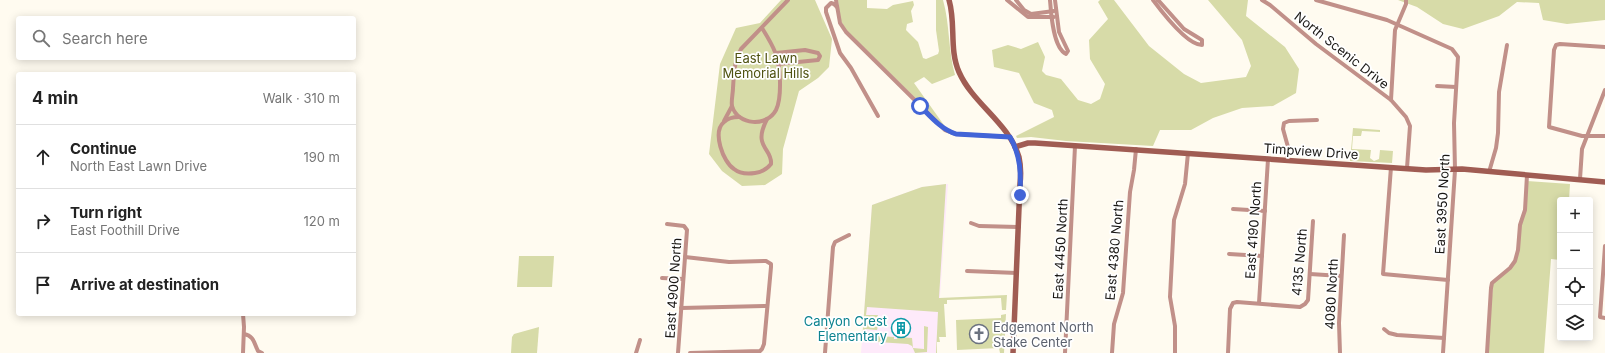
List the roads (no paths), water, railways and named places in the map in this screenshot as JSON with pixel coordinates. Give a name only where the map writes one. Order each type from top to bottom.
[{"type":"street","points":[[767,118],[762,138],[763,143],[771,157],[771,164],[766,170],[750,174],[738,172],[732,168],[720,147],[719,137],[732,106],[736,60],[741,49],[788,0]]},
{"type":"street","points":[[836,0],[840,23],[846,32],[946,130],[956,134],[1010,137]]},
{"type":"street","points":[[949,0],[955,57],[959,71],[967,86],[1010,137],[1015,147],[1021,170],[1013,353]]},
{"type":"street","points":[[1007,0],[1028,18],[1054,17]]},
{"type":"street","points":[[1016,0],[1024,10],[1031,14],[1054,11]]},
{"type":"street","points":[[1050,0],[1054,11]]},
{"type":"street","points":[[1054,17],[1068,52],[1066,54],[1057,40],[1054,17],[1055,0]]},
{"type":"street","points":[[1153,0],[1181,33],[1197,44],[1202,45],[1202,40],[1184,29],[1158,0]]},
{"type":"street","name":"North Scenic Drive","points":[[1262,0],[1306,36],[1391,100],[1406,117],[1409,123],[1407,168]]},
{"type":"street","points":[[1270,5],[1274,0]]},
{"type":"street","points":[[1316,0],[1397,24]]},
{"type":"street","points":[[1391,100],[1395,30],[1406,4],[1406,0]]},
{"type":"street","points":[[837,7],[830,3],[826,8],[828,22],[840,53],[851,68],[878,116]]},
{"type":"street","name":"East 3950 North","points":[[1397,24],[1452,49],[1458,57],[1454,123],[1455,170],[1443,353]]},
{"type":"street","points":[[732,106],[739,117],[752,122],[758,122],[767,118],[774,112],[779,101],[778,64],[776,53],[762,28]]},
{"type":"street","points":[[1605,47],[1560,44],[1556,46],[1554,50],[1549,127],[1577,136],[1605,136]]},
{"type":"street","points":[[1488,172],[1496,148],[1499,92],[1507,45]]},
{"type":"street","points":[[776,53],[810,51],[818,53],[820,56],[818,60],[778,64]]},
{"type":"street","points":[[1436,86],[1456,87]]},
{"type":"street","points":[[1580,179],[1582,149],[1605,90]]},
{"type":"street","points":[[860,96],[865,93]]},
{"type":"street","points":[[724,122],[739,117]]},
{"type":"street","points":[[1286,160],[1288,144],[1283,126],[1284,124],[1289,121],[1317,120]]},
{"type":"street","name":"Timpview Drive","points":[[1015,147],[1031,142],[1426,170],[1488,172],[1605,182]]},
{"type":"street","name":"East 4450 North","points":[[1065,353],[1075,146]]},
{"type":"street","name":"East 4380 North","points":[[1112,353],[1114,324],[1123,293],[1130,192],[1136,149]]},
{"type":"street","points":[[1175,353],[1176,333],[1170,296],[1176,212],[1185,184],[1188,153]]},
{"type":"street","name":"East 4190 North","points":[[1258,304],[1268,159]]},
{"type":"street","points":[[1391,167],[1383,274],[1448,280]]},
{"type":"street","points":[[1486,353],[1491,288],[1492,284],[1510,268],[1515,261],[1518,250],[1520,225],[1525,210],[1527,175]]},
{"type":"street","points":[[1233,209],[1265,211]]},
{"type":"street","name":"4135 North","points":[[1258,304],[1300,307],[1308,300],[1313,221]]},
{"type":"street","points":[[971,223],[979,226],[1018,228]]},
{"type":"street","name":"East 4900 North","points":[[667,224],[684,226],[687,230],[678,353]]},
{"type":"street","points":[[825,353],[833,247],[835,242],[849,235]]},
{"type":"street","name":"4080 North","points":[[1340,353],[1338,334],[1344,235]]},
{"type":"street","points":[[1603,318],[1605,246]]},
{"type":"street","points":[[1229,254],[1262,256]]},
{"type":"street","points":[[685,257],[729,262],[766,261],[769,262],[771,267],[764,344],[762,349],[750,352],[690,353]]},
{"type":"street","points":[[967,271],[1017,273]]},
{"type":"street","points":[[1310,274],[1341,276]]},
{"type":"street","points":[[662,278],[683,279]]},
{"type":"street","points":[[1228,353],[1232,305],[1237,302],[1258,304]]},
{"type":"street","points":[[681,308],[767,306]]},
{"type":"street","points":[[243,316],[243,353]]},
{"type":"street","points":[[1384,329],[1389,333],[1397,335],[1444,338]]},
{"type":"street","points":[[244,334],[253,338],[258,352],[262,353]]},
{"type":"street","points":[[636,353],[640,340]]},
{"type":"place","name":"Canyon Crest Elementary","points":[[901,328]]},
{"type":"place","name":"Edgemont North Stake Center","points":[[979,334]]},
{"type":"park label","name":"East Lawn Memorial Hills","points":[[766,66]]}]
